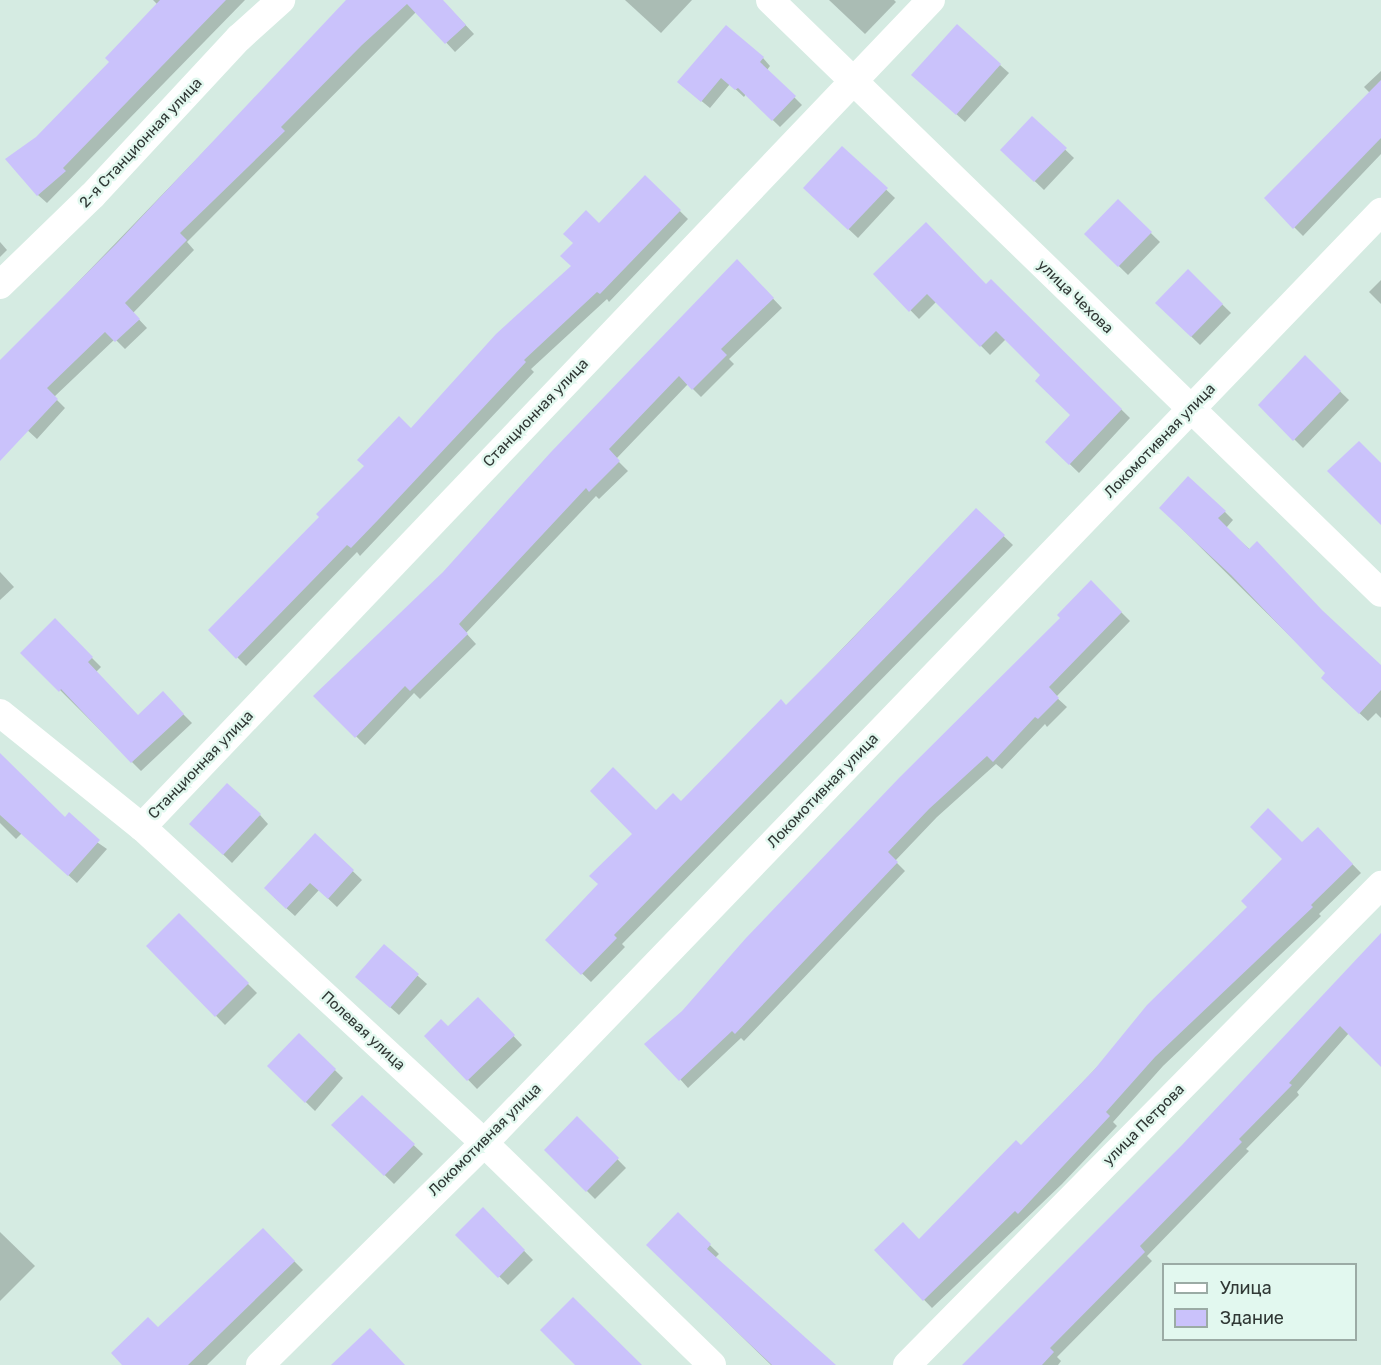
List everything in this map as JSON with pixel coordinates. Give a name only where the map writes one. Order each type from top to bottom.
[{"type":"street","name":"2-я Станционная улица","points":[[0,285],[92,196],[239,38],[281,0]]},
{"type":"street","name":"улица Чехова","points":[[770,0],[1381,593]]},
{"type":"street","name":"Станционная улица","points":[[142,826],[931,0]]},
{"type":"street","name":"Локомотивная улица","points":[[260,1365],[484,1143],[1381,212]]},
{"type":"street","name":"Полевая улица","points":[[0,713],[142,826],[484,1143],[712,1365]]},
{"type":"street","name":"улица Петрова","points":[[907,1365],[1381,885]]},
{"type":"building","points":[[160,0],[226,0],[63,168],[66,171],[37,196],[5,159],[36,137],[109,62],[105,58]]},
{"type":"building","points":[[346,0],[443,0],[466,25],[445,44],[407,4],[362,45],[281,127],[285,131],[180,233],[187,240],[125,303],[140,319],[115,342],[105,332],[47,388],[58,399],[0,461],[0,360],[118,242]]},
{"type":"building","points":[[957,24],[1001,64],[956,115],[911,75]]},
{"type":"building","points":[[726,25],[764,57],[760,62],[796,96],[772,121],[738,88],[735,90],[721,78],[701,102],[677,82]]},
{"type":"building","points":[[1381,80],[1381,138],[1293,229],[1264,198]]},
{"type":"building","points":[[1032,116],[1067,148],[1034,182],[1000,150]]},
{"type":"building","points":[[842,146],[888,188],[848,230],[803,188]]},
{"type":"building","points":[[645,175],[681,210],[600,294],[597,292],[524,360],[526,362],[378,520],[351,548],[347,545],[236,659],[208,630],[319,517],[316,514],[364,466],[357,460],[399,416],[411,428],[496,334],[571,266],[560,256],[573,243],[563,234],[586,210],[599,223]]},
{"type":"building","points":[[1118,199],[1152,232],[1118,267],[1084,234]]},
{"type":"building","points":[[926,222],[986,284],[991,279],[1122,409],[1069,465],[1045,442],[1070,415],[1035,381],[1040,375],[996,331],[980,347],[927,294],[909,312],[873,274]]},
{"type":"building","points":[[737,259],[774,298],[721,349],[727,355],[692,390],[679,376],[609,449],[620,461],[589,492],[586,488],[459,624],[468,634],[410,691],[405,686],[355,738],[313,696],[443,572],[551,452]]},
{"type":"building","points":[[1188,269],[1223,304],[1191,337],[1155,303]]},
{"type":"building","points":[[1305,355],[1341,391],[1293,441],[1258,405]]},
{"type":"building","points":[[1359,441],[1381,463],[1381,525],[1327,471]]},
{"type":"building","points":[[1188,476],[1226,511],[1218,518],[1249,549],[1257,541],[1322,610],[1381,665],[1381,690],[1359,714],[1321,678],[1325,673],[1231,575],[1159,508]]},
{"type":"building","points":[[976,508],[1005,535],[614,935],[617,938],[581,975],[545,940],[598,884],[589,876],[632,834],[590,791],[613,767],[656,810],[673,793],[681,801],[781,699],[786,705]]},
{"type":"building","points":[[1091,580],[1122,612],[1049,687],[1059,698],[1038,719],[1035,717],[993,762],[987,756],[929,809],[888,852],[898,862],[735,1034],[732,1031],[679,1081],[644,1044],[682,1011],[746,938],[899,778],[1060,618],[1057,615]]},
{"type":"building","points":[[55,618],[93,657],[88,662],[138,715],[163,691],[184,714],[131,763],[61,689],[59,692],[20,653]]},
{"type":"building","points":[[0,753],[65,817],[69,812],[100,840],[68,876],[0,815]]},
{"type":"building","points":[[227,783],[261,814],[223,855],[189,824]]},
{"type":"building","points":[[1268,808],[1302,842],[1318,827],[1353,864],[1311,905],[1313,907],[1155,1057],[1106,1112],[1110,1116],[1018,1214],[1015,1211],[923,1301],[874,1250],[903,1222],[919,1239],[1016,1140],[1021,1145],[1094,1070],[1147,1005],[1247,907],[1241,901],[1282,859],[1250,827]]},
{"type":"building","points":[[315,833],[354,870],[328,899],[310,883],[286,909],[264,888]]},
{"type":"building","points":[[179,913],[249,983],[215,1017],[146,946]]},
{"type":"building","points":[[1381,933],[1381,1067],[1340,1026],[1289,1083],[1292,1085],[1239,1139],[1242,1142],[1140,1246],[1145,1252],[1050,1348],[1054,1352],[1042,1365],[962,1365],[1182,1145]]},
{"type":"building","points":[[384,944],[419,974],[390,1008],[355,977]]},
{"type":"building","points":[[478,997],[515,1035],[467,1081],[424,1036],[441,1019],[448,1026]]},
{"type":"building","points":[[299,1033],[336,1069],[305,1103],[267,1066]]},
{"type":"building","points":[[362,1095],[415,1144],[384,1176],[331,1125]]},
{"type":"building","points":[[577,1116],[619,1158],[586,1192],[544,1150]]},
{"type":"building","points":[[483,1207],[525,1250],[498,1278],[455,1235]]},
{"type":"building","points":[[678,1212],[711,1244],[707,1249],[836,1365],[772,1365],[679,1277],[646,1245]]},
{"type":"building","points":[[263,1228],[295,1261],[188,1365],[122,1365],[111,1353],[148,1317],[158,1327]]},
{"type":"building","points":[[573,1297],[642,1365],[575,1365],[540,1330]]},
{"type":"building","points":[[370,1328],[405,1365],[331,1365]]}]
